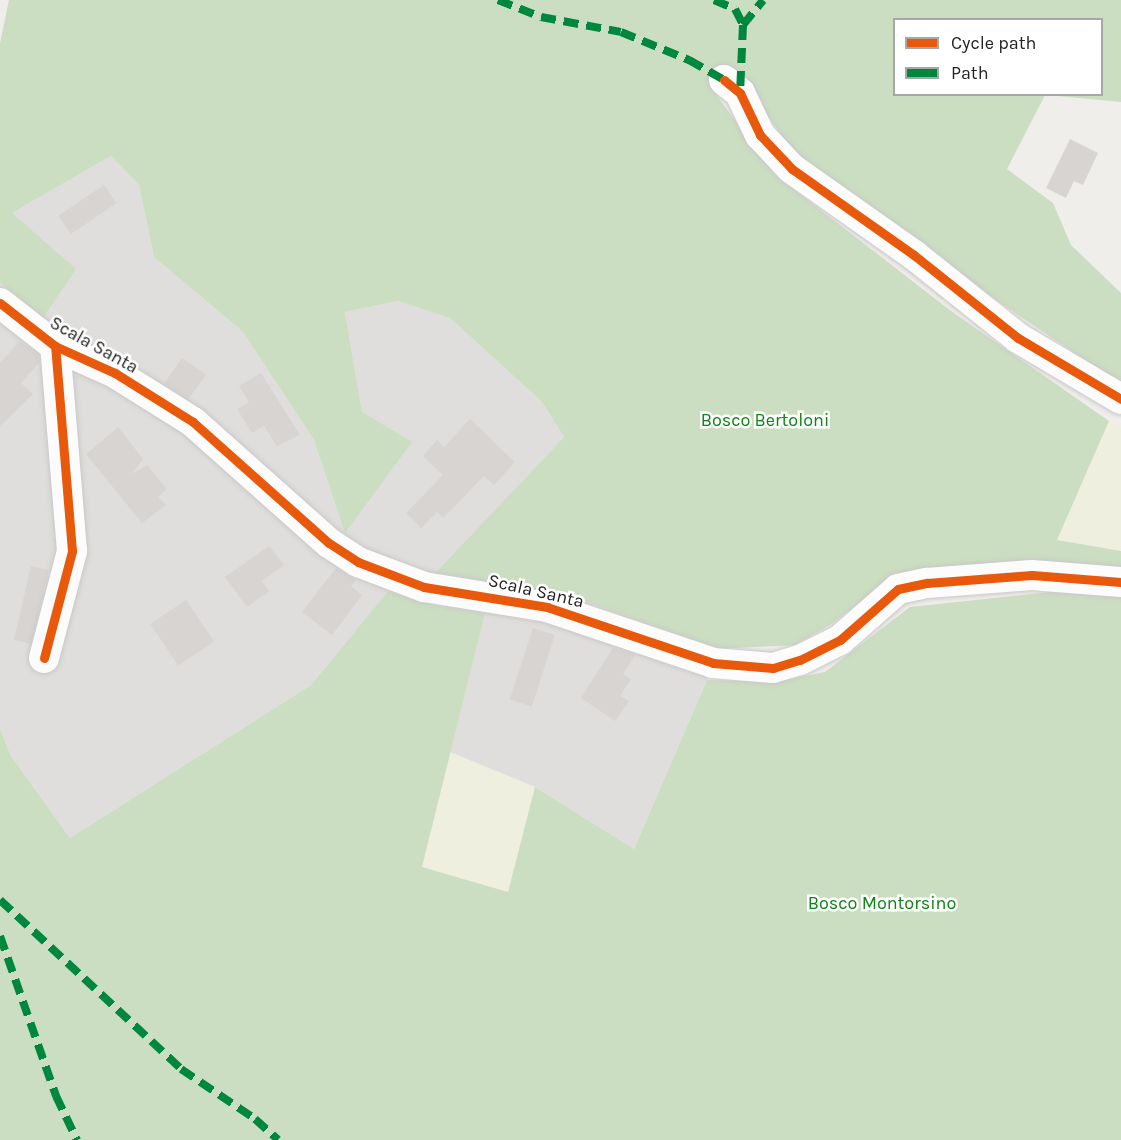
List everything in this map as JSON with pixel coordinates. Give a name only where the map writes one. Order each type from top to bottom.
[{"type":"street","points":[[724,80],[740,93],[760,135],[792,169],[914,255],[1018,338],[1121,399]]},
{"type":"street","name":"Scala Santa","points":[[0,303],[55,346],[115,373],[193,422],[329,543],[358,562],[424,586],[547,607],[658,647],[752,668],[773,668],[826,648],[898,589],[1032,575],[1121,582]]},
{"type":"street","points":[[44,658],[72,551],[55,346]]},
{"type":"shaded area","points":[[111,156],[139,185],[154,257],[243,332],[314,440],[345,532],[362,412],[345,312],[398,301],[450,318],[542,402],[564,437],[434,574],[575,597],[714,649],[707,680],[634,849],[535,787],[447,751],[485,613],[437,606],[388,591],[311,685],[70,838],[11,756],[0,729],[0,282],[43,318],[12,213]]},
{"type":"green space","name":"Bosco Bertoloni","points":[[9,0],[1121,0],[1121,102],[1058,96],[1103,96],[1103,18],[893,18],[893,96],[1044,96],[1007,169],[1053,203],[1071,245],[1121,293],[1121,384],[996,300],[793,151],[740,78],[719,65],[712,89],[774,174],[951,311],[1109,421],[1057,540],[1121,551],[1121,568],[956,566],[898,573],[833,623],[795,645],[714,649],[575,597],[434,574],[564,437],[542,402],[450,318],[398,301],[345,312],[362,412],[412,442],[345,533],[314,440],[243,332],[154,257],[139,185],[111,156],[12,213],[76,269],[43,318],[0,282],[0,43]]},
{"type":"green space","points":[[1109,421],[1121,426],[1121,551],[1057,540]]},
{"type":"green space","name":"Bosco Montorsino","points":[[388,591],[437,606],[485,613],[422,867],[508,892],[535,787],[634,849],[707,680],[776,682],[825,672],[910,607],[1050,592],[1121,596],[1121,1140],[0,1140],[0,729],[11,756],[70,838],[311,685]]},
{"type":"green space","points":[[447,751],[535,787],[508,892],[422,867]]},
{"type":"building","points":[[1070,139],[1098,153],[1083,185],[1074,181],[1066,198],[1046,188]]},
{"type":"building","points":[[104,185],[116,203],[71,234],[58,216]]},
{"type":"building","points":[[20,341],[38,355],[39,363],[21,383],[33,394],[0,426],[0,363]]},
{"type":"building","points":[[182,358],[206,375],[188,400],[164,383]]},
{"type":"building","points":[[261,373],[300,435],[277,446],[264,426],[252,433],[237,409],[249,402],[239,386]]},
{"type":"building","points":[[470,419],[515,462],[494,485],[484,476],[443,518],[437,512],[421,528],[406,513],[443,475],[423,456],[437,440],[444,447]]},
{"type":"building","points":[[118,427],[143,459],[132,474],[147,465],[167,489],[158,497],[166,505],[142,523],[86,454]]},
{"type":"building","points":[[269,546],[284,565],[262,581],[269,591],[247,607],[225,577]]},
{"type":"building","points":[[31,566],[49,570],[31,644],[14,640]]},
{"type":"building","points":[[336,568],[356,580],[351,586],[362,595],[332,635],[302,612]]},
{"type":"building","points":[[186,600],[214,641],[178,665],[150,624]]},
{"type":"building","points":[[533,628],[555,635],[532,706],[510,699]]},
{"type":"building","points":[[613,648],[635,655],[623,674],[631,679],[620,696],[629,701],[615,721],[581,698]]},
{"type":"marked path","points":[[498,0],[541,17],[621,32],[689,60],[724,80]]},
{"type":"marked path","points":[[714,0],[735,9],[743,25],[740,93]]},
{"type":"marked path","points":[[743,25],[763,0]]},
{"type":"marked path","points":[[0,900],[181,1069],[255,1119],[278,1140]]},
{"type":"marked path","points":[[0,936],[56,1096],[77,1140]]},
{"type":"cycle path","points":[[724,80],[740,93],[760,135],[792,169],[914,255],[1018,338],[1121,399]]},
{"type":"cycle path","points":[[0,303],[55,346],[115,373],[193,422],[329,543],[358,562],[424,587],[547,607],[713,663],[773,668],[800,660],[840,640],[898,589],[927,583],[1032,575],[1121,582]]},
{"type":"cycle path","points":[[44,658],[72,551],[55,346]]}]
